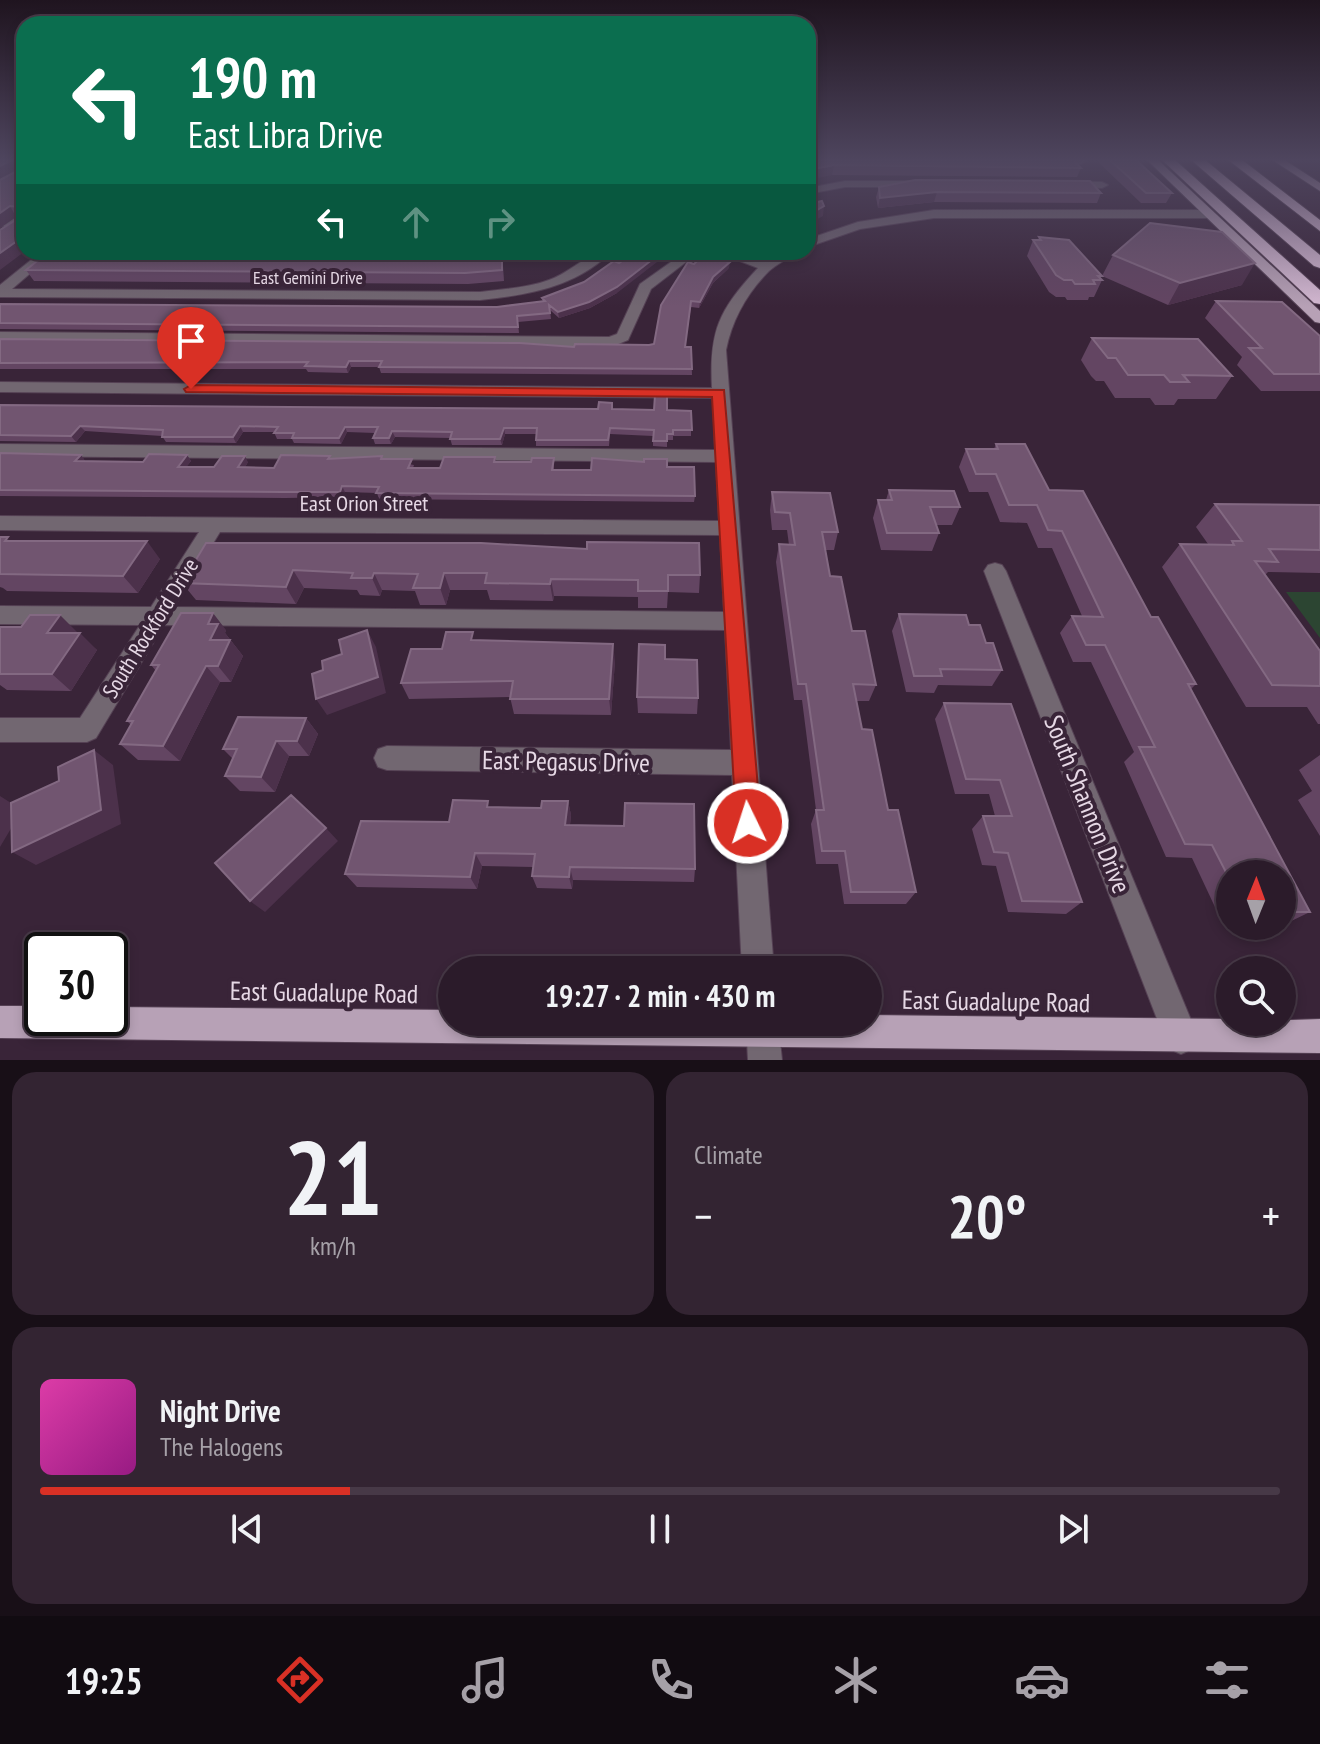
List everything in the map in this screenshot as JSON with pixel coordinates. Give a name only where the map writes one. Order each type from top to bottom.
[{"type":"highway","points":[[1221,208],[1320,299]]},
{"type":"highway","points":[[1255,208],[1320,263]]},
{"type":"highway","points":[[1296,208],[1320,227]]},
{"type":"main road","points":[[1203,208],[1320,319]]},
{"type":"main road","name":"East Guadalupe Road","points":[[0,1022],[763,1038],[1320,1036]]},
{"type":"street","points":[[1123,208],[1127,213]]},
{"type":"street","points":[[816,240],[858,226],[912,216],[971,212],[1209,214]]},
{"type":"street","points":[[0,238],[16,222]]},
{"type":"street","points":[[0,292],[40,260]]},
{"type":"street","name":"East Gemini Drive","points":[[0,292],[480,296],[520,292],[557,282],[592,260]]},
{"type":"street","points":[[0,337],[611,342],[623,337],[645,287],[682,260]]},
{"type":"street","points":[[748,260],[767,266]]},
{"type":"street","points":[[757,956],[733,621],[718,350],[721,331],[741,295],[776,260]]},
{"type":"street","points":[[0,387],[719,393]]},
{"type":"street","points":[[0,450],[723,456]]},
{"type":"street","name":"East Orion Street","points":[[0,523],[728,528]]},
{"type":"street","name":"South Rockford Drive","points":[[0,730],[87,730],[213,526]]},
{"type":"street","name":"South Shannon Drive","points":[[995,571],[1181,1037]]},
{"type":"street","points":[[0,615],[733,621]]},
{"type":"street","name":"East Pegasus Drive","points":[[387,758],[744,763]]},
{"type":"green space","points":[[1286,592],[1320,592],[1320,638]]},
{"type":"building","points":[[16,220],[16,242],[0,253],[0,230]]},
{"type":"building","points":[[1150,223],[1222,232],[1255,263],[1180,283],[1113,255]]},
{"type":"building","points":[[1039,237],[1069,240],[1102,276],[1098,276],[1102,280],[1093,280],[1095,284],[1075,284],[1056,275],[1033,240],[1041,240]]},
{"type":"building","points":[[38,260],[502,260],[502,270],[465,273],[26,270]]},
{"type":"building","points":[[623,260],[652,260],[617,287],[589,302],[558,312],[549,305],[550,313],[517,316],[518,327],[0,323],[0,304],[497,307],[545,301],[542,298],[584,282],[614,261],[619,263]]},
{"type":"building","points":[[698,260],[730,262],[713,277],[700,302],[691,301],[685,347],[691,347],[692,369],[379,367],[382,361],[349,361],[346,367],[305,366],[308,362],[0,363],[0,339],[520,343],[574,347],[575,344],[649,345],[654,344],[661,305],[688,262],[694,264]]},
{"type":"building","points":[[1216,301],[1282,302],[1320,336],[1320,374],[1274,374],[1249,348],[1262,348]]},
{"type":"building","points":[[1092,338],[1198,339],[1232,376],[1183,375],[1189,382],[1170,382],[1164,375],[1128,375],[1116,358],[1108,358]]},
{"type":"building","points":[[655,395],[667,396],[667,410],[691,411],[692,430],[673,430],[673,434],[667,434],[667,441],[653,441],[654,430],[610,428],[608,440],[536,440],[537,428],[504,428],[500,439],[450,439],[452,432],[392,431],[389,438],[373,438],[378,427],[345,427],[339,438],[292,438],[294,433],[274,433],[278,427],[240,426],[233,437],[162,437],[163,430],[80,426],[71,436],[0,435],[0,405],[598,409],[599,402],[612,403],[612,409],[654,410]]},
{"type":"building","points":[[996,444],[1025,444],[1049,490],[1083,491],[1151,617],[1158,617],[1196,684],[1188,684],[1282,860],[1220,860],[1212,845],[1185,844],[1139,747],[1155,747],[1105,645],[1086,645],[1072,616],[1103,617],[1062,531],[1048,530],[1037,505],[1009,505],[996,474],[976,474],[966,449],[998,449]]},
{"type":"building","points":[[0,453],[81,455],[75,461],[143,462],[149,454],[187,455],[178,467],[214,467],[222,456],[245,456],[238,467],[274,468],[281,455],[330,456],[328,459],[382,456],[381,459],[412,459],[408,468],[440,468],[444,457],[495,457],[494,462],[531,462],[532,458],[554,458],[552,470],[591,470],[592,458],[644,462],[644,459],[667,459],[667,467],[694,467],[695,496],[376,493],[379,487],[342,486],[340,492],[0,490]]},
{"type":"building","points":[[889,490],[954,491],[960,507],[930,507],[939,533],[887,533],[878,500],[892,500]]},
{"type":"building","points":[[772,492],[830,493],[838,532],[822,532],[830,576],[841,577],[852,631],[865,631],[876,685],[853,684],[862,729],[872,730],[888,810],[898,810],[916,892],[851,892],[845,851],[822,851],[816,810],[824,810],[806,684],[798,684],[779,544],[795,545],[790,513],[775,512]]},
{"type":"building","points":[[1215,504],[1320,505],[1320,550],[1269,549],[1278,562],[1255,561],[1320,651],[1320,686],[1272,685],[1180,544],[1234,545],[1232,541],[1242,541]]},
{"type":"building","points":[[0,537],[8,537],[5,541],[147,541],[123,576],[0,574]]},
{"type":"building","points":[[587,542],[699,543],[700,575],[668,575],[668,591],[638,591],[638,580],[551,579],[550,584],[485,583],[487,573],[444,573],[440,588],[413,588],[418,574],[374,573],[372,578],[351,578],[353,573],[293,570],[286,587],[182,583],[206,543],[481,543],[587,549]]},
{"type":"building","points":[[181,613],[213,613],[208,624],[218,624],[210,640],[230,640],[218,666],[206,666],[163,746],[120,744],[133,721],[127,721],[159,665],[151,665]]},
{"type":"building","points":[[899,614],[966,615],[969,625],[980,625],[986,643],[993,643],[1002,670],[940,669],[942,676],[914,676]]},
{"type":"building","points":[[30,615],[60,615],[47,633],[80,633],[52,674],[0,674],[0,627],[21,627]]},
{"type":"building","points":[[367,630],[378,677],[316,699],[312,674],[323,670],[322,661],[342,654],[339,640]]},
{"type":"building","points":[[446,632],[473,632],[471,640],[613,644],[609,699],[510,699],[513,681],[401,683],[411,649],[442,649]]},
{"type":"building","points":[[639,644],[665,645],[665,659],[697,660],[698,698],[637,697]]},
{"type":"building","points":[[944,703],[1011,704],[1082,902],[1022,901],[1008,853],[994,852],[983,816],[1012,816],[1000,780],[966,779]]},
{"type":"building","points":[[238,717],[306,718],[297,741],[276,741],[261,777],[225,776],[237,749],[223,749]]},
{"type":"building","points":[[94,750],[101,810],[12,852],[11,803],[59,781],[58,767]]},
{"type":"building","points":[[291,795],[326,828],[250,901],[215,863]]},
{"type":"building","points":[[453,800],[488,801],[487,807],[541,808],[542,801],[568,801],[565,825],[624,826],[625,803],[694,804],[695,869],[570,867],[569,877],[532,876],[535,854],[475,853],[470,877],[345,874],[361,821],[449,822]]},
{"type":"building","points":[[1296,886],[1310,912],[1296,912]]},
{"type":"route","points":[[191,389],[719,393],[748,823]]}]
